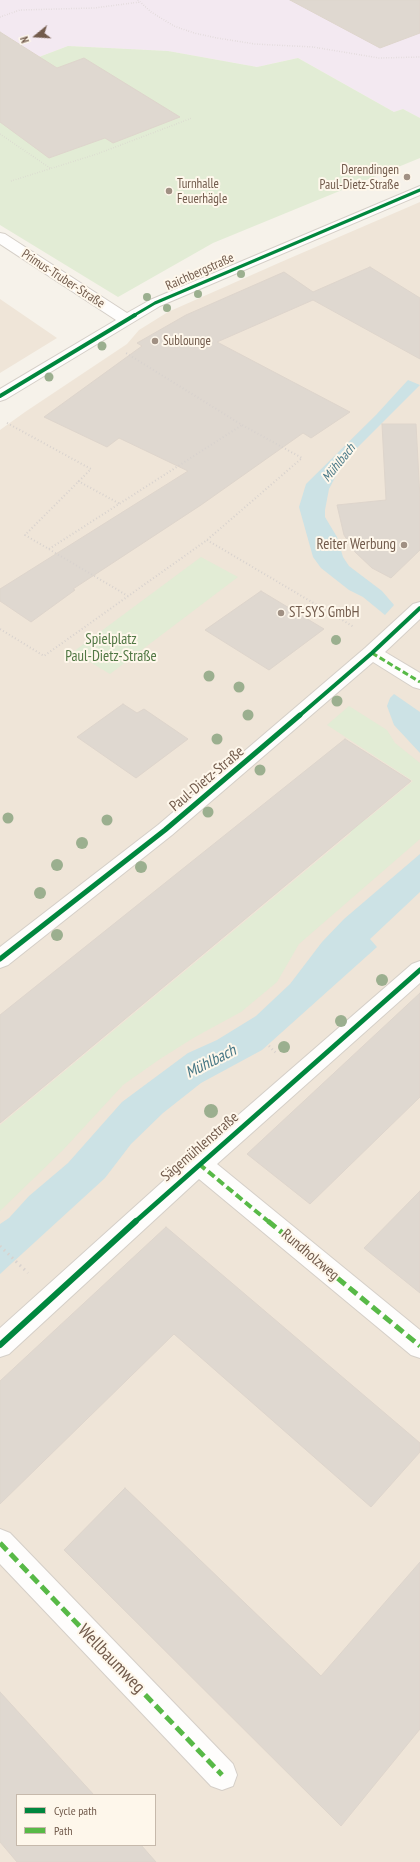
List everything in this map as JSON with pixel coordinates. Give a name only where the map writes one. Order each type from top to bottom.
[{"type":"street","name":"Raichbergstraße","points":[[0,396],[155,303],[196,284],[420,190]]},
{"type":"street","name":"Primus-Truber-Straße","points":[[0,237],[126,320]]},
{"type":"street","name":"Paul-Dietz-Straße","points":[[0,958],[165,830],[377,649],[420,608]]},
{"type":"street","points":[[377,649],[420,682]]},
{"type":"street","name":"Sägemühlenstraße","points":[[0,1345],[199,1164],[420,970]]},
{"type":"street","name":"Rundholzweg","points":[[199,1164],[420,1346]]},
{"type":"street","name":"Wellbaumweg","points":[[0,1543],[222,1775]]},
{"type":"path","points":[[0,17],[20,10],[94,8],[139,1],[151,12],[174,26],[194,33],[218,38],[255,44],[313,47],[379,58],[420,58]]},
{"type":"path","points":[[11,181],[97,154],[192,118]]},
{"type":"path","points":[[0,134],[51,169]]},
{"type":"path","points":[[0,629],[44,656],[207,540],[302,458],[242,426],[100,337]]},
{"type":"path","points":[[0,420],[91,469],[25,534],[128,596]]},
{"type":"path","points":[[49,549],[242,426]]},
{"type":"path","points":[[78,481],[120,504]]},
{"type":"path","points":[[207,540],[377,649]]},
{"type":"path","points":[[269,1046],[274,1051]]},
{"type":"path","points":[[0,1246],[22,1267]]},
{"type":"shaded area","points":[[0,0],[420,0],[420,118],[403,109],[394,112],[298,58],[257,67],[168,51],[68,46],[39,57],[0,32]]},
{"type":"shaded area","points":[[420,202],[420,1862],[0,1862],[0,430],[127,344],[139,330],[168,312]]},
{"type":"shaded area","points":[[0,299],[57,338],[0,373]]},
{"type":"green space","name":"Turnhalle Feuerhägle","points":[[0,32],[39,57],[68,46],[168,51],[257,67],[298,58],[394,112],[403,109],[420,118],[420,158],[213,243],[118,297],[0,225]]},
{"type":"green space","name":"Spielplatz Paul-Dietz-Straße","points":[[201,557],[238,577],[110,674],[73,652]]},
{"type":"green space","points":[[349,706],[387,730],[395,743],[420,763],[420,839],[299,944],[277,982],[241,1012],[195,1037],[123,1085],[63,1150],[0,1211],[0,1125],[350,834],[351,831],[342,825],[356,813],[366,820],[413,781],[327,725]]},
{"type":"water","name":"Mühlbach","points":[[408,380],[420,385],[350,455],[339,470],[329,489],[325,510],[325,517],[337,537],[343,557],[349,566],[382,591],[394,605],[385,615],[363,597],[349,590],[321,568],[313,557],[299,507],[306,484],[376,415]]},
{"type":"water","points":[[394,694],[420,712],[420,753],[394,725],[387,706],[390,698]]},
{"type":"water","name":"Mühlbach","points":[[420,854],[420,892],[370,939],[377,947],[262,1050],[201,1083],[163,1113],[131,1144],[105,1178],[0,1274],[0,1224],[9,1218],[29,1196],[68,1163],[122,1102],[188,1053],[217,1040],[256,1016],[290,984],[322,942],[344,919]]},
{"type":"building","points":[[290,0],[420,0],[420,33],[380,48]]},
{"type":"building","points":[[0,32],[57,68],[84,58],[180,117],[113,143],[105,138],[49,158],[0,122]]},
{"type":"building","points":[[370,267],[420,298],[420,359],[313,300],[217,342],[350,412],[311,438],[303,433],[201,505],[73,589],[75,590],[31,622],[0,601],[0,589],[188,471],[119,438],[107,447],[44,417],[142,346],[137,343],[186,315],[284,272],[313,292]]},
{"type":"building","points":[[382,424],[416,424],[420,498],[420,550],[391,578],[372,568],[355,552],[344,535],[337,505],[386,500]]},
{"type":"building","points":[[261,591],[324,629],[269,670],[205,630]]},
{"type":"building","points":[[123,704],[137,713],[144,709],[188,739],[136,778],[77,737]]},
{"type":"building","points":[[345,739],[411,781],[0,1123],[0,1015]]},
{"type":"building","points":[[420,993],[420,1097],[310,1204],[247,1154]]},
{"type":"building","points":[[420,1191],[420,1293],[364,1248]]},
{"type":"building","points":[[166,1227],[420,1443],[420,1452],[371,1507],[174,1334],[0,1504],[0,1381]]},
{"type":"building","points":[[125,1488],[321,1676],[420,1562],[420,1729],[341,1826],[64,1550]]},
{"type":"building","points":[[0,1692],[93,1794],[16,1794],[16,1846],[142,1846],[156,1862],[17,1862],[0,1842]]},
{"type":"marked path","points":[[372,653],[420,682]]},
{"type":"marked path","points":[[199,1164],[420,1346]]},
{"type":"marked path","points":[[0,1543],[222,1775]]},
{"type":"cycle path","points":[[0,396],[155,303],[420,190]]},
{"type":"cycle path","points":[[0,959],[165,830],[372,653],[420,608]]},
{"type":"cycle path","points":[[0,1345],[155,1203],[420,970]]},
{"type":"place","name":"Derendingen Paul-Dietz-Straße","points":[[407,177]]},
{"type":"place","name":"Turnhalle Feuerhägle","points":[[169,191]]},
{"type":"place","name":"Sublounge","points":[[155,341]]},
{"type":"place","name":"Reiter Werbung","points":[[404,545]]},
{"type":"place","name":"ST-SYS GmbH","points":[[281,613]]}]
